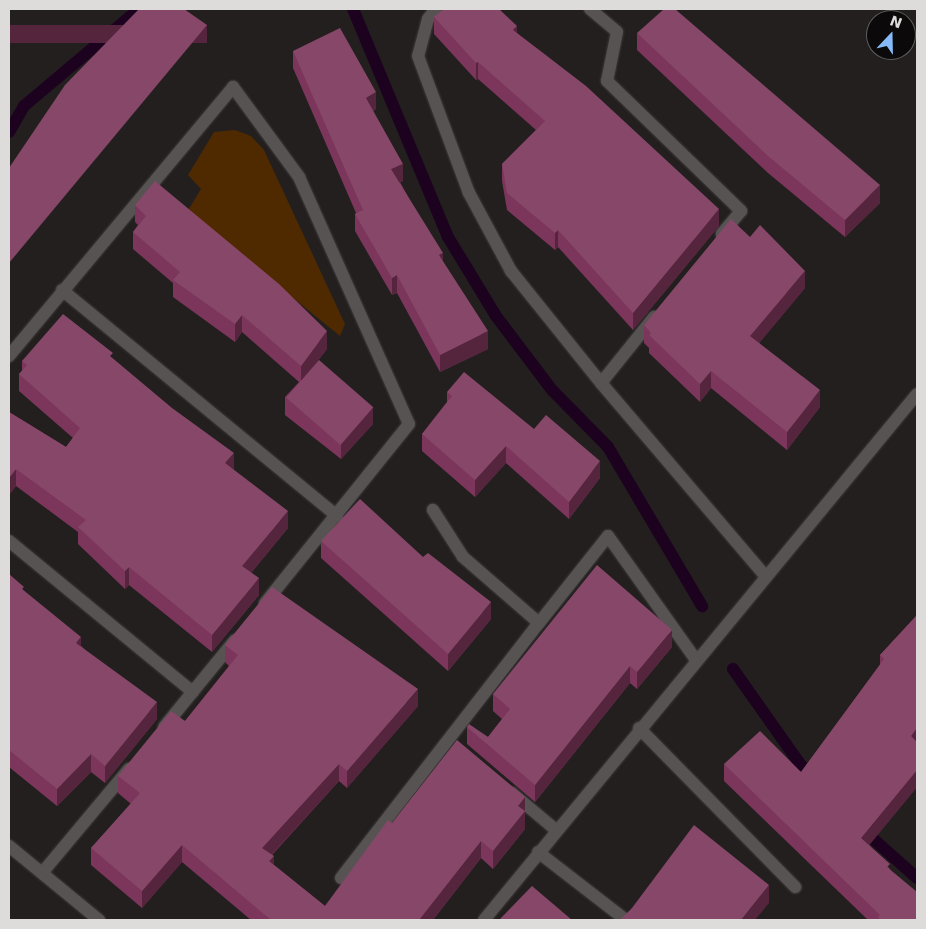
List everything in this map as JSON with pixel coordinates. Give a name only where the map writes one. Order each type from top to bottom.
[{"type":"street","points":[[436,9],[428,19],[418,56],[469,193],[511,271],[601,383],[765,576]]},
{"type":"street","points":[[590,9],[617,32],[607,81],[741,211],[716,241]]},
{"type":"street","points":[[9,356],[62,290],[233,87],[298,177],[409,424],[256,615]]},
{"type":"street","points":[[62,290],[337,516]]},
{"type":"street","points":[[601,383],[662,308]]},
{"type":"street","points":[[484,920],[765,576],[917,394]]},
{"type":"street","points":[[433,510],[463,557],[539,623]]},
{"type":"street","points":[[341,878],[453,742],[539,623],[608,536],[696,660]]},
{"type":"street","points":[[9,541],[193,692]]},
{"type":"street","points":[[155,737],[243,630]]},
{"type":"street","points":[[640,728],[795,887]]},
{"type":"street","points":[[42,873],[136,760]]},
{"type":"street","points":[[499,782],[556,830]]},
{"type":"street","points":[[9,846],[99,920]]},
{"type":"street","points":[[538,852],[626,920]]},
{"type":"shaded area","points":[[235,130],[251,136],[264,150],[345,324],[340,336],[187,212],[201,189],[188,175],[214,132]]},
{"type":"building","points":[[139,9],[184,9],[207,25],[9,263],[9,168],[65,85]]},
{"type":"building","points":[[444,9],[499,9],[517,26],[513,30],[586,86],[719,209],[633,313],[558,230],[555,233],[507,193],[502,164],[545,121],[478,62],[476,63],[434,17]]},
{"type":"building","points":[[664,9],[675,9],[880,185],[845,220],[768,156],[637,33]]},
{"type":"building","points":[[340,28],[376,92],[366,98],[403,164],[391,169],[443,253],[439,255],[488,331],[440,355],[397,275],[392,278],[355,214],[363,210],[293,51]]},
{"type":"building","points":[[155,181],[279,284],[327,331],[301,366],[242,315],[235,324],[173,280],[180,272],[133,232],[146,216],[135,205]]},
{"type":"building","points":[[731,219],[750,237],[760,225],[805,271],[750,336],[820,390],[787,432],[711,371],[700,384],[649,335],[651,333],[644,325]]},
{"type":"building","points":[[63,314],[113,353],[110,356],[172,408],[234,453],[225,463],[288,511],[242,566],[259,578],[212,635],[129,567],[125,571],[78,527],[86,520],[16,469],[9,478],[9,412],[66,447],[80,428],[19,374],[27,365],[22,361]]},
{"type":"building","points":[[319,360],[373,407],[341,445],[286,398]]},
{"type":"building","points":[[464,372],[534,429],[546,415],[600,461],[569,502],[506,446],[475,480],[422,434],[452,396],[447,392]]},
{"type":"building","points":[[360,499],[423,557],[428,553],[491,602],[448,654],[321,541]]},
{"type":"building","points":[[597,565],[672,630],[637,672],[630,666],[535,785],[467,727],[469,724],[488,737],[510,709],[493,694]]},
{"type":"building","points":[[9,574],[24,587],[22,589],[81,637],[76,643],[157,702],[105,766],[91,754],[57,789],[9,750]]},
{"type":"building","points":[[272,587],[418,689],[347,771],[339,764],[262,848],[274,856],[269,861],[325,906],[388,820],[392,823],[457,740],[525,797],[518,806],[525,811],[493,851],[481,841],[419,920],[271,920],[182,845],[142,891],[91,848],[140,793],[118,776],[171,711],[185,721],[238,655],[225,645]]},
{"type":"building","points":[[917,615],[917,728],[911,736],[917,742],[917,770],[861,838],[890,864],[887,867],[917,892],[917,920],[881,920],[878,917],[880,915],[724,764],[760,731],[801,772],[884,659],[880,655]]},
{"type":"building","points":[[694,825],[769,885],[741,920],[620,920],[632,908]]},
{"type":"building","points":[[532,886],[572,920],[499,920]]},
{"type":"waterway","points":[[9,132],[24,106],[139,9]]},
{"type":"waterway","points":[[353,9],[448,237],[496,316],[552,390],[608,447],[702,606]]},
{"type":"waterway","points":[[733,669],[800,764],[814,779]]},
{"type":"waterway","points":[[861,828],[917,878]]}]
